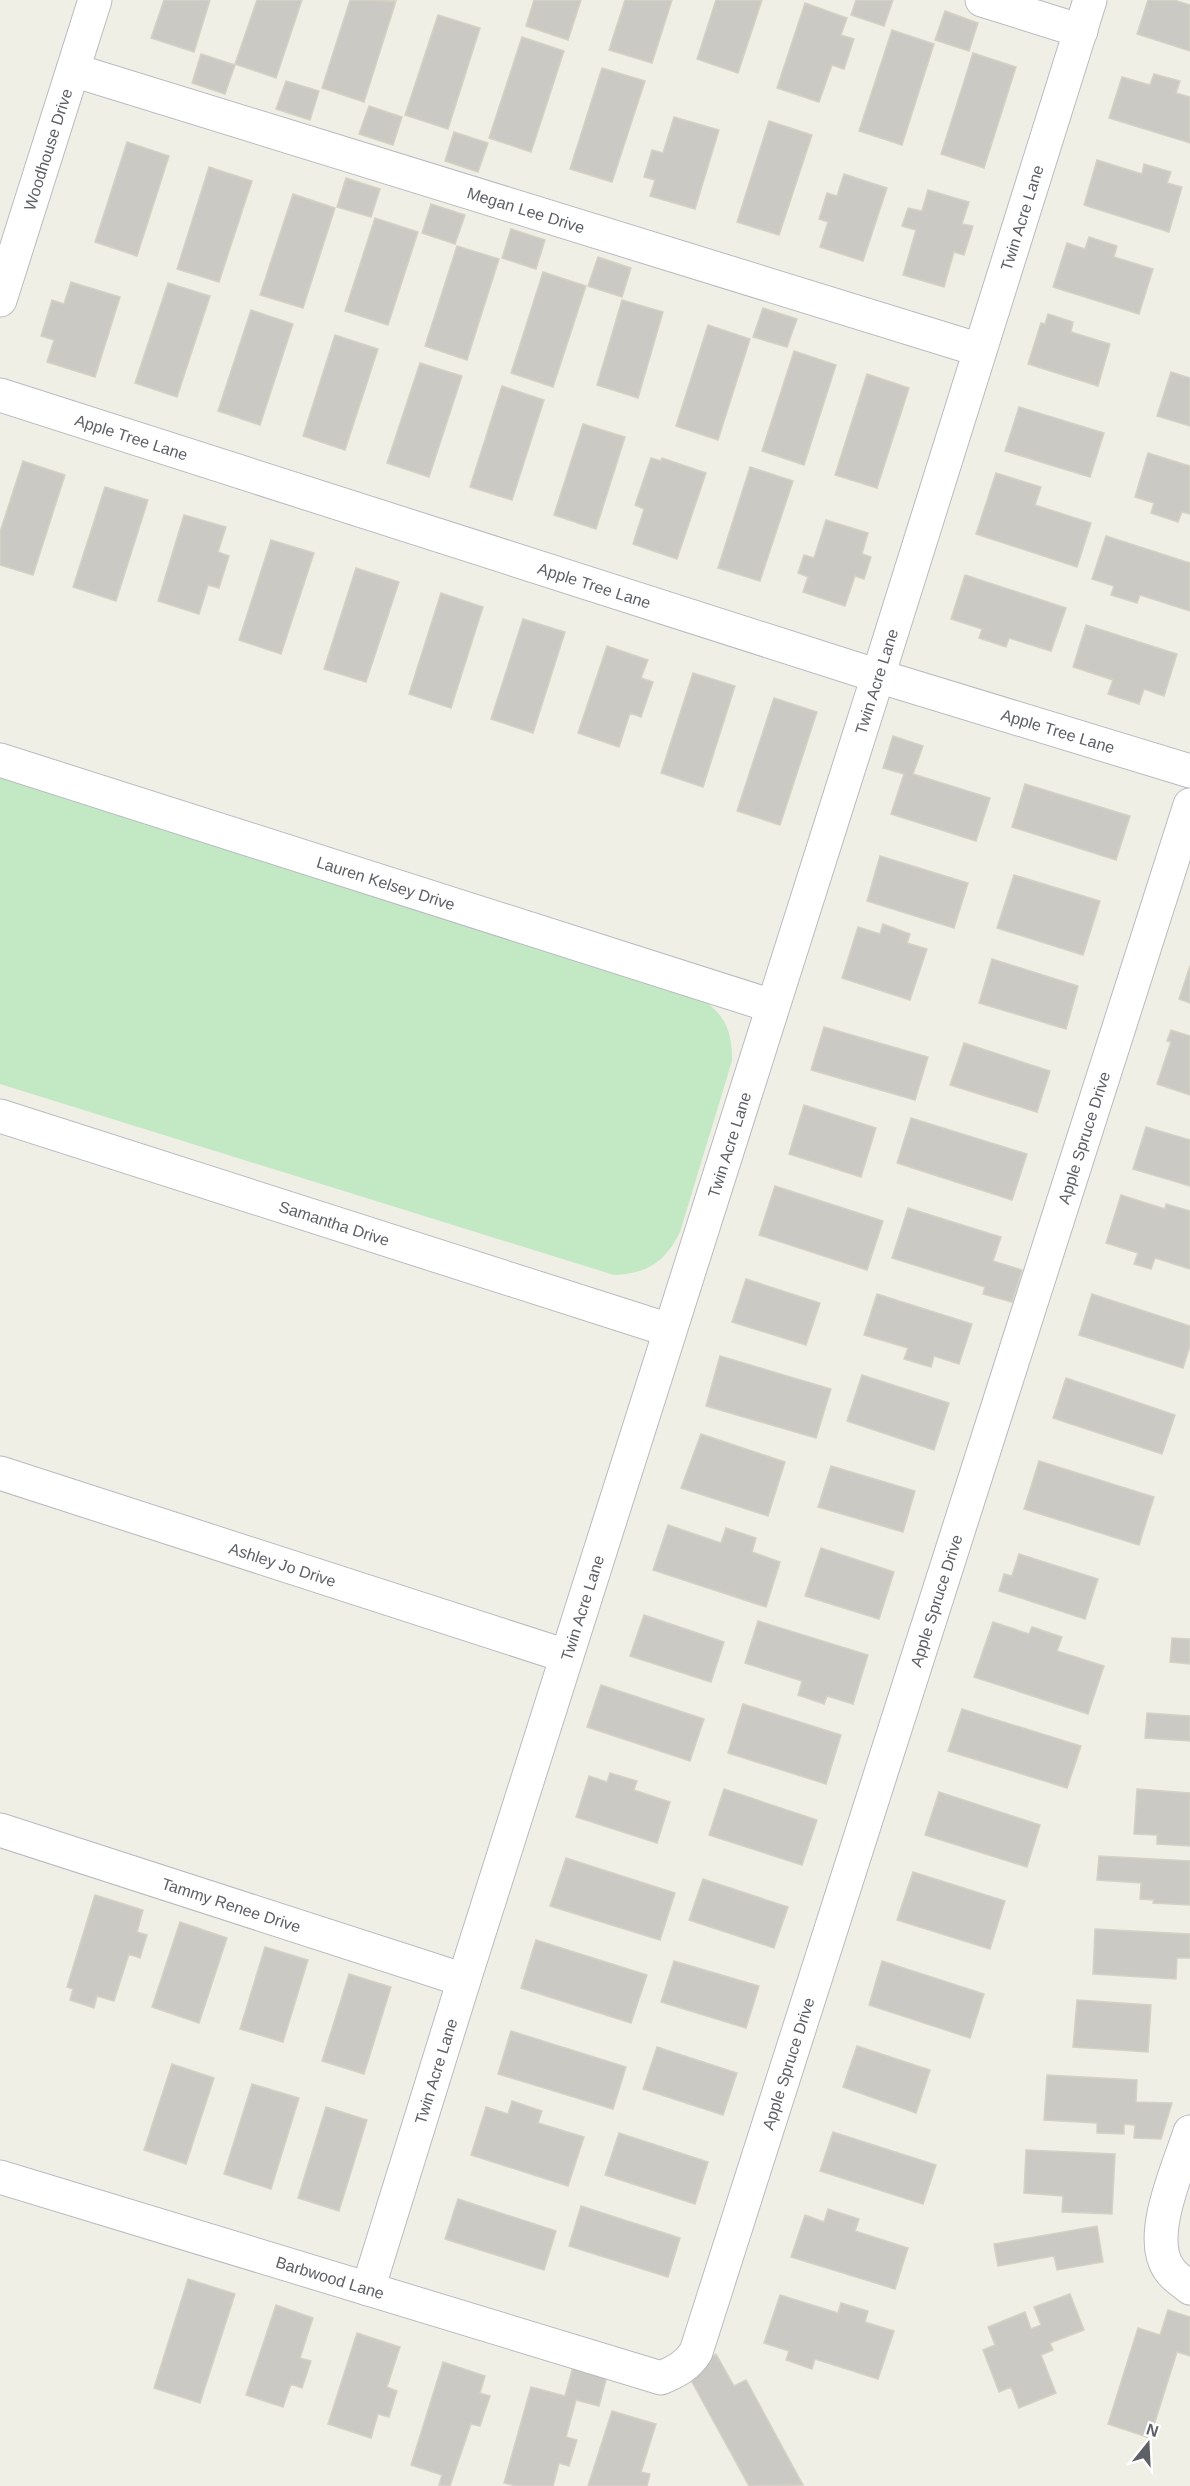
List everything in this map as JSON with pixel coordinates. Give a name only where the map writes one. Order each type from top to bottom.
[{"type":"street","name":"Woodhouse Drive","points":[[0,300],[95,0]]},
{"type":"street","points":[[982,0],[1081,31]]},
{"type":"street","name":"Twin Acre Lane","points":[[368,2289],[1090,0]]},
{"type":"street","name":"Megan Lee Drive","points":[[73,70],[981,350]]},
{"type":"street","name":"Apple Tree Lane","points":[[0,395],[878,676],[1190,771]]},
{"type":"street","name":"Lauren Kelsey Drive","points":[[0,760],[772,1006]]},
{"type":"street","name":"Apple Spruce Drive","points":[[661,2378],[685,2367],[696,2352],[1190,805]]},
{"type":"street","name":"Samantha Drive","points":[[0,1116],[669,1330]]},
{"type":"street","name":"Ashley Jo Drive","points":[[0,1473],[566,1656]]},
{"type":"street","name":"Tammy Renee Drive","points":[[0,1830],[464,1980]]},
{"type":"street","points":[[1179,2278],[1160,2244],[1160,2228],[1190,2132]]},
{"type":"street","name":"Barbwood Lane","points":[[0,2176],[661,2378]]},
{"type":"green space","points":[[0,777],[694,994],[704,1001],[719,1014],[728,1029],[732,1061],[680,1232],[668,1251],[646,1269],[614,1275],[0,1084]]},
{"type":"building","points":[[164,0],[210,0],[194,52],[151,38]]},
{"type":"building","points":[[257,0],[302,0],[276,78],[235,64]]},
{"type":"building","points":[[350,0],[396,1],[364,102],[322,88]]},
{"type":"building","points":[[534,0],[581,0],[568,40],[526,26]]},
{"type":"building","points":[[625,0],[672,0],[652,63],[609,50]]},
{"type":"building","points":[[716,0],[762,0],[738,73],[697,59]]},
{"type":"building","points":[[856,0],[893,0],[884,26],[851,15]]},
{"type":"building","points":[[1148,0],[1174,0],[1190,5],[1190,51],[1137,34]]},
{"type":"building","points":[[805,3],[847,18],[841,35],[854,39],[844,69],[832,65],[819,102],[777,88]]},
{"type":"building","points":[[945,11],[978,23],[969,51],[935,40]]},
{"type":"building","points":[[438,15],[480,28],[448,129],[405,115]]},
{"type":"building","points":[[892,30],[934,44],[902,145],[859,131]]},
{"type":"building","points":[[522,37],[564,51],[531,152],[489,138]]},
{"type":"building","points":[[973,53],[1016,67],[984,168],[941,154]]},
{"type":"building","points":[[201,54],[235,65],[225,94],[192,83]]},
{"type":"building","points":[[602,68],[645,81],[612,182],[570,169]]},
{"type":"building","points":[[1154,74],[1180,81],[1176,93],[1190,97],[1190,143],[1109,118],[1122,77],[1150,85]]},
{"type":"building","points":[[286,81],[319,91],[310,120],[276,109]]},
{"type":"building","points":[[369,106],[402,117],[393,145],[359,134]]},
{"type":"building","points":[[674,117],[719,130],[695,209],[650,196],[655,180],[644,177],[652,150],[663,153]]},
{"type":"building","points":[[769,121],[812,135],[779,235],[737,222]]},
{"type":"building","points":[[454,132],[488,143],[478,172],[445,161]]},
{"type":"building","points":[[127,142],[169,156],[137,256],[95,242]]},
{"type":"building","points":[[1097,160],[1142,174],[1144,164],[1171,172],[1167,183],[1182,187],[1169,232],[1084,205]]},
{"type":"building","points":[[209,167],[252,181],[219,282],[177,269]]},
{"type":"building","points":[[844,174],[887,188],[863,261],[820,247],[828,222],[819,219],[827,193],[837,196]]},
{"type":"building","points":[[346,178],[380,189],[371,217],[337,207]]},
{"type":"building","points":[[928,190],[969,202],[962,224],[973,226],[964,255],[954,252],[944,287],[903,275],[916,230],[902,226],[908,208],[922,211]]},
{"type":"building","points":[[293,194],[335,208],[303,308],[260,295]]},
{"type":"building","points":[[431,204],[465,215],[455,244],[422,233]]},
{"type":"building","points":[[375,218],[418,232],[388,325],[345,311]]},
{"type":"building","points":[[511,229],[545,240],[536,269],[502,258]]},
{"type":"building","points":[[1089,237],[1117,246],[1114,257],[1153,269],[1139,314],[1053,287],[1067,243],[1085,249]]},
{"type":"building","points":[[457,246],[499,259],[467,360],[425,346]]},
{"type":"building","points":[[598,257],[631,268],[622,297],[588,286]]},
{"type":"building","points":[[543,272],[586,286],[553,387],[511,373]]},
{"type":"building","points":[[71,282],[120,297],[95,377],[47,362],[54,340],[41,336],[52,300],[64,304]]},
{"type":"building","points":[[168,283],[210,296],[177,397],[135,383]]},
{"type":"building","points":[[622,300],[663,312],[638,398],[597,385]]},
{"type":"building","points":[[763,308],[797,319],[787,347],[753,337]]},
{"type":"building","points":[[251,310],[293,324],[260,425],[218,411]]},
{"type":"building","points":[[1048,314],[1073,322],[1071,332],[1110,344],[1098,386],[1028,364],[1041,323],[1045,324]]},
{"type":"building","points":[[708,325],[750,339],[718,440],[676,426]]},
{"type":"building","points":[[335,335],[378,349],[345,450],[303,436]]},
{"type":"building","points":[[794,351],[836,365],[804,465],[762,451]]},
{"type":"building","points":[[420,363],[462,376],[429,477],[387,463]]},
{"type":"building","points":[[1171,372],[1190,378],[1190,426],[1157,416]]},
{"type":"building","points":[[867,374],[909,388],[877,488],[835,475]]},
{"type":"building","points":[[502,386],[544,400],[512,500],[470,487]]},
{"type":"building","points":[[1019,407],[1104,433],[1090,477],[1005,451]]},
{"type":"building","points":[[583,424],[625,437],[596,529],[554,515]]},
{"type":"building","points":[[1148,453],[1190,466],[1190,514],[1182,512],[1178,522],[1151,513],[1154,503],[1135,497]]},
{"type":"building","points":[[651,458],[661,461],[662,458],[706,473],[677,559],[633,544],[644,509],[635,505]]},
{"type":"building","points":[[23,461],[65,475],[33,575],[0,565],[0,532]]},
{"type":"building","points":[[750,467],[793,481],[760,581],[718,568]]},
{"type":"building","points":[[996,473],[1041,487],[1035,505],[1091,523],[1077,567],[976,534]]},
{"type":"building","points":[[105,487],[148,500],[116,601],[73,587]]},
{"type":"building","points":[[184,515],[226,527],[218,552],[229,556],[219,588],[208,585],[199,614],[158,601]]},
{"type":"building","points":[[826,520],[868,533],[862,554],[871,557],[864,579],[855,576],[845,606],[803,592],[808,577],[798,573],[804,555],[814,558]]},
{"type":"building","points":[[1106,536],[1190,563],[1190,611],[1140,595],[1137,603],[1111,595],[1114,586],[1092,579]]},
{"type":"building","points":[[271,540],[314,553],[281,654],[239,640]]},
{"type":"building","points":[[356,568],[399,582],[366,682],[324,669]]},
{"type":"building","points":[[965,575],[1066,608],[1051,651],[1009,638],[1006,647],[979,638],[982,629],[951,619]]},
{"type":"building","points":[[441,593],[483,607],[451,708],[409,694]]},
{"type":"building","points":[[523,619],[565,632],[533,733],[491,719]]},
{"type":"building","points":[[1086,625],[1177,654],[1164,696],[1144,689],[1139,704],[1108,694],[1113,680],[1073,667]]},
{"type":"building","points":[[607,646],[648,660],[641,678],[653,682],[641,717],[630,713],[619,747],[578,733]]},
{"type":"building","points":[[693,673],[735,686],[703,787],[661,773]]},
{"type":"building","points":[[774,698],[817,712],[780,825],[737,811]]},
{"type":"building","points":[[893,736],[923,746],[913,774],[990,798],[976,841],[891,814],[904,774],[883,768]]},
{"type":"building","points":[[1025,784],[1130,816],[1116,860],[1012,827]]},
{"type":"building","points":[[880,856],[968,883],[954,928],[867,901]]},
{"type":"building","points":[[1014,875],[1100,901],[1083,955],[997,928]]},
{"type":"building","points":[[883,924],[910,934],[907,943],[927,949],[910,1000],[842,978],[858,927],[880,934]]},
{"type":"building","points":[[992,959],[1078,986],[1066,1029],[979,1003]]},
{"type":"building","points":[[1190,966],[1190,1003],[1179,999]]},
{"type":"building","points":[[824,1027],[928,1057],[915,1100],[811,1070]]},
{"type":"building","points":[[1171,1030],[1190,1036],[1190,1095],[1157,1084],[1171,1042],[1167,1041]]},
{"type":"building","points":[[964,1043],[1050,1071],[1037,1112],[950,1085]]},
{"type":"building","points":[[804,1105],[876,1128],[861,1177],[789,1154]]},
{"type":"building","points":[[911,1118],[1027,1154],[1012,1200],[897,1163]]},
{"type":"building","points":[[1146,1127],[1190,1140],[1190,1186],[1133,1169]]},
{"type":"building","points":[[775,1186],[883,1221],[867,1270],[759,1235]]},
{"type":"building","points":[[1121,1195],[1165,1209],[1166,1204],[1190,1211],[1190,1269],[1155,1258],[1151,1269],[1134,1264],[1138,1253],[1106,1243]]},
{"type":"building","points":[[908,1208],[1001,1237],[993,1261],[1022,1270],[1012,1302],[983,1294],[985,1287],[892,1258]]},
{"type":"building","points":[[746,1279],[820,1303],[806,1345],[732,1322]]},
{"type":"building","points":[[877,1294],[972,1324],[959,1364],[934,1356],[931,1367],[904,1359],[908,1348],[864,1335]]},
{"type":"building","points":[[1092,1294],[1190,1326],[1190,1346],[1183,1368],[1079,1335]]},
{"type":"building","points":[[720,1356],[831,1389],[816,1438],[706,1406]]},
{"type":"building","points":[[862,1375],[949,1403],[934,1450],[847,1421]]},
{"type":"building","points":[[1066,1378],[1175,1415],[1162,1454],[1053,1418]]},
{"type":"building","points":[[701,1434],[785,1462],[768,1516],[681,1488]]},
{"type":"building","points":[[1039,1461],[1154,1497],[1139,1545],[1024,1509]]},
{"type":"building","points":[[831,1466],[915,1491],[903,1532],[818,1507]]},
{"type":"building","points":[[668,1525],[721,1543],[726,1528],[756,1538],[752,1552],[780,1562],[766,1607],[653,1570]]},
{"type":"building","points":[[821,1548],[894,1572],[879,1619],[805,1596]]},
{"type":"building","points":[[1019,1554],[1098,1579],[1085,1619],[999,1591],[1004,1574],[1012,1576]]},
{"type":"building","points":[[644,1615],[724,1642],[711,1682],[630,1656]]},
{"type":"building","points":[[758,1621],[868,1655],[853,1704],[827,1696],[824,1704],[798,1695],[802,1681],[745,1663]]},
{"type":"building","points":[[993,1622],[1029,1634],[1032,1627],[1062,1637],[1057,1651],[1104,1666],[1088,1714],[974,1677]]},
{"type":"building","points":[[1172,1638],[1190,1639],[1190,1664],[1170,1662]]},
{"type":"building","points":[[601,1685],[704,1719],[690,1761],[587,1727]]},
{"type":"building","points":[[743,1704],[841,1735],[826,1784],[728,1753]]},
{"type":"building","points":[[962,1709],[1081,1746],[1067,1788],[948,1751]]},
{"type":"building","points":[[1147,1713],[1190,1716],[1190,1741],[1145,1738]]},
{"type":"building","points":[[610,1773],[637,1781],[634,1790],[670,1802],[657,1843],[576,1817],[589,1776],[607,1782]]},
{"type":"building","points":[[724,1789],[817,1820],[802,1865],[709,1835]]},
{"type":"building","points":[[1137,1789],[1190,1793],[1190,1846],[1157,1844],[1157,1835],[1134,1834]]},
{"type":"building","points":[[939,1792],[1040,1825],[1027,1867],[925,1835]]},
{"type":"building","points":[[1099,1856],[1190,1861],[1190,1905],[1153,1903],[1154,1900],[1140,1899],[1141,1883],[1097,1880]]},
{"type":"building","points":[[566,1858],[675,1893],[660,1940],[550,1906]]},
{"type":"building","points":[[913,1872],[1005,1901],[990,1949],[897,1920]]},
{"type":"building","points":[[703,1879],[788,1907],[774,1948],[689,1920]]},
{"type":"building","points":[[95,1895],[143,1910],[137,1932],[147,1935],[140,1958],[129,1954],[114,2001],[97,1996],[94,2008],[70,2000],[73,1989],[67,1987]]},
{"type":"building","points":[[180,1922],[227,1938],[199,2023],[152,2007]]},
{"type":"building","points":[[1095,1929],[1190,1934],[1190,1958],[1177,1958],[1176,1979],[1093,1974]]},
{"type":"building","points":[[536,1940],[647,1975],[631,2023],[521,1988]]},
{"type":"building","points":[[265,1947],[308,1960],[283,2042],[240,2029]]},
{"type":"building","points":[[674,1961],[759,1986],[746,2028],[661,2002]]},
{"type":"building","points":[[882,1961],[984,1994],[970,2038],[869,2005]]},
{"type":"building","points":[[349,1974],[391,1987],[364,2074],[322,2061]]},
{"type":"building","points":[[1077,2000],[1151,2005],[1148,2052],[1073,2047]]},
{"type":"building","points":[[511,2031],[626,2067],[613,2109],[498,2074]]},
{"type":"building","points":[[857,2046],[930,2070],[916,2113],[843,2087]]},
{"type":"building","points":[[657,2047],[737,2073],[723,2115],[643,2089]]},
{"type":"building","points":[[172,2064],[214,2078],[186,2164],[144,2150]]},
{"type":"building","points":[[1047,2075],[1137,2080],[1136,2102],[1172,2103],[1161,2139],[1134,2138],[1135,2125],[1124,2124],[1124,2134],[1097,2133],[1097,2123],[1044,2120]]},
{"type":"building","points":[[252,2084],[299,2098],[271,2189],[224,2174]]},
{"type":"building","points":[[512,2101],[542,2111],[538,2123],[584,2137],[568,2186],[471,2155],[486,2107],[508,2114]]},
{"type":"building","points":[[326,2107],[367,2120],[339,2211],[298,2198]]},
{"type":"building","points":[[833,2132],[936,2165],[923,2204],[820,2171]]},
{"type":"building","points":[[619,2133],[708,2162],[695,2204],[605,2175]]},
{"type":"building","points":[[1026,2150],[1115,2154],[1112,2214],[1062,2212],[1063,2196],[1024,2193]]},
{"type":"building","points":[[458,2199],[556,2231],[544,2270],[445,2239]]},
{"type":"building","points":[[581,2206],[680,2238],[668,2277],[569,2246]]},
{"type":"building","points":[[828,2209],[859,2219],[855,2231],[908,2248],[895,2289],[791,2257],[805,2215],[824,2222]]},
{"type":"building","points":[[1097,2226],[1103,2262],[1057,2270],[1054,2256],[998,2266],[994,2244]]},
{"type":"building","points":[[188,2279],[235,2294],[200,2403],[154,2388]]},
{"type":"building","points":[[1070,2294],[1084,2330],[1050,2343],[1053,2350],[1041,2355],[1056,2393],[1019,2408],[1011,2387],[999,2392],[983,2350],[995,2345],[988,2327],[1025,2312],[1031,2329],[1041,2325],[1034,2307]]},
{"type":"building","points":[[780,2295],[838,2313],[841,2303],[868,2311],[865,2322],[894,2331],[878,2379],[815,2359],[812,2369],[786,2360],[789,2351],[764,2343]]},
{"type":"building","points":[[276,2305],[313,2318],[300,2358],[311,2361],[302,2388],[291,2384],[283,2407],[246,2395]]},
{"type":"building","points":[[1168,2310],[1190,2317],[1190,2356],[1177,2352],[1150,2438],[1108,2424],[1138,2328],[1160,2335]]},
{"type":"building","points":[[357,2333],[400,2347],[387,2387],[397,2391],[389,2417],[378,2414],[371,2438],[328,2424]]},
{"type":"building","points":[[716,2354],[734,2386],[746,2380],[803,2485],[749,2486],[686,2371]]},
{"type":"building","points":[[443,2362],[485,2376],[480,2393],[490,2396],[480,2426],[471,2424],[450,2486],[439,2485],[442,2475],[411,2465]]},
{"type":"building","points":[[574,2363],[608,2372],[599,2406],[576,2400],[566,2437],[577,2440],[569,2466],[559,2463],[553,2486],[516,2486],[504,2483],[531,2387],[565,2396]]},
{"type":"building","points":[[612,2411],[656,2424],[641,2472],[650,2474],[647,2486],[588,2486]]}]
